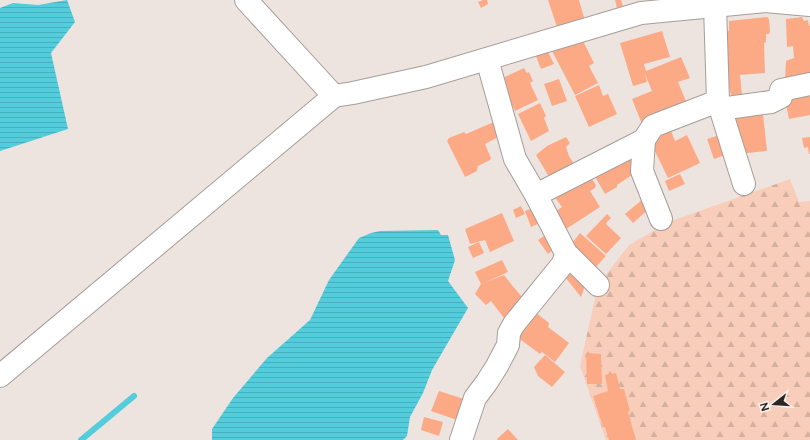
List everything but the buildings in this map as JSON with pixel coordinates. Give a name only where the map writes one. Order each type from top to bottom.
[{"type":"street","points":[[246,0],[334,96]]},
{"type":"street","points":[[0,376],[334,96],[426,77],[487,59],[639,6],[715,6],[765,1],[810,5]]},
{"type":"street","points":[[715,6],[719,105],[744,184]]},
{"type":"street","points":[[487,59],[515,159],[536,195],[566,254],[598,285]]},
{"type":"street","points":[[661,219],[642,172],[644,140],[653,126],[719,105],[771,102],[782,97],[781,90],[810,84]]},
{"type":"street","points":[[536,195],[644,140]]},
{"type":"street","points":[[461,440],[475,398],[497,366],[508,345],[509,333],[514,324],[562,265],[566,254]]},
{"type":"green space","points":[[790,179],[799,202],[810,201],[810,440],[606,440],[580,366],[598,285],[629,245],[671,221]]},
{"type":"water","points":[[67,0],[75,22],[51,53],[68,129],[0,151],[0,8],[13,3],[38,5]]},
{"type":"water","points":[[438,230],[441,235],[448,235],[455,260],[448,281],[468,308],[432,370],[423,393],[410,417],[407,436],[403,440],[212,440],[212,429],[233,398],[267,358],[310,320],[329,280],[359,238],[380,231]]},
{"type":"waterway","points":[[81,440],[134,396]]}]
